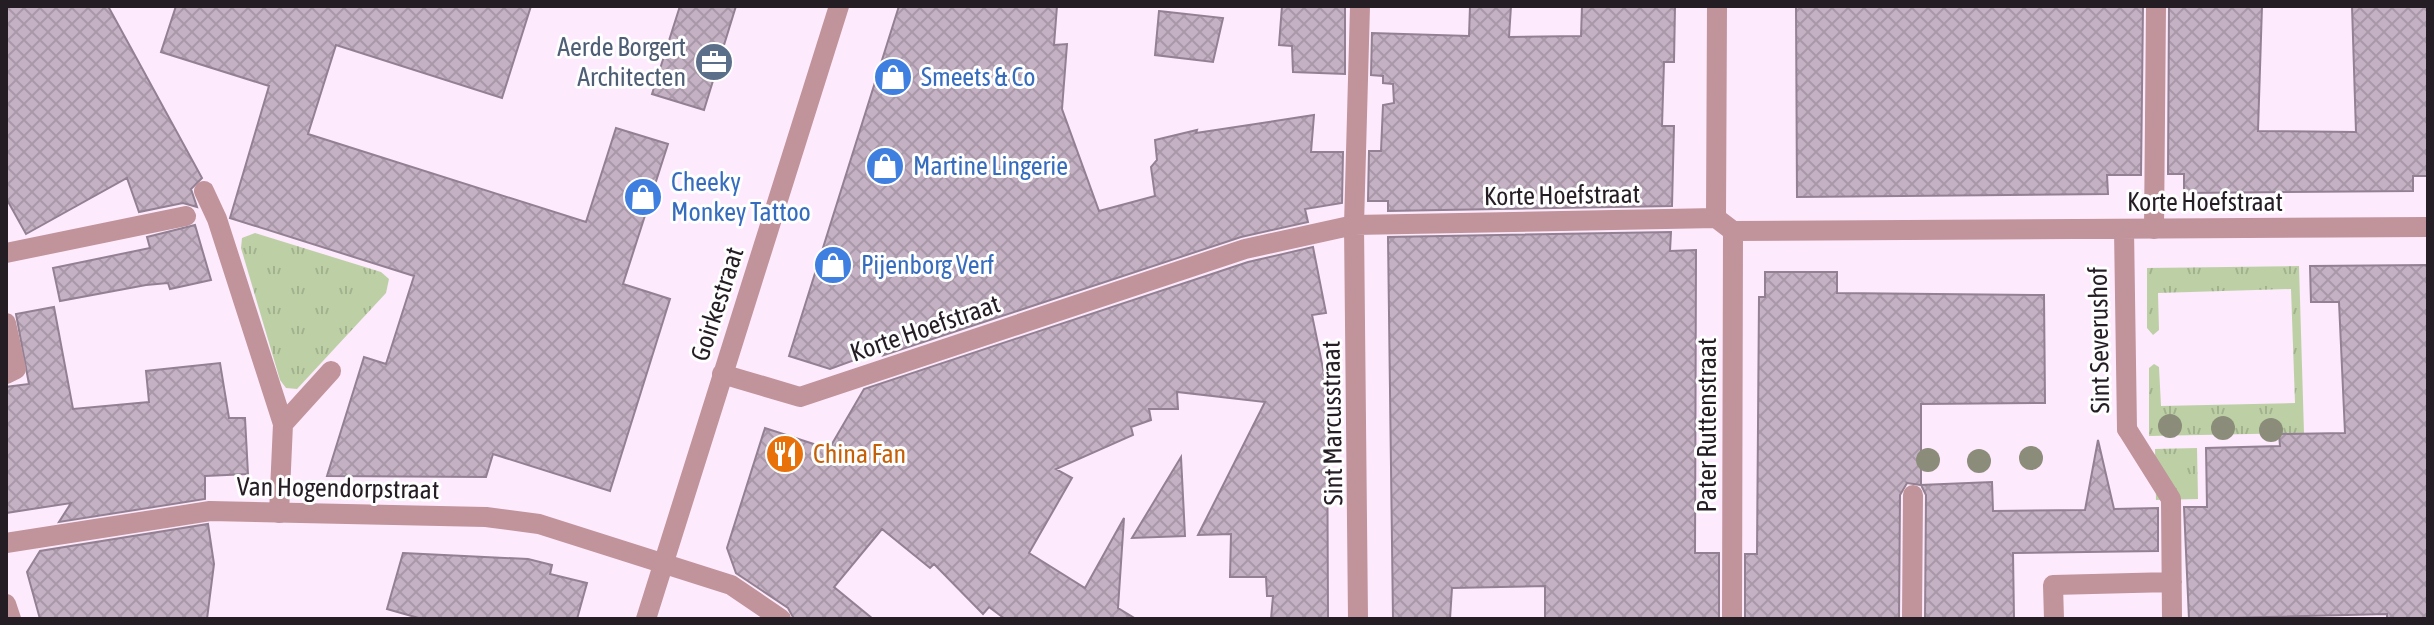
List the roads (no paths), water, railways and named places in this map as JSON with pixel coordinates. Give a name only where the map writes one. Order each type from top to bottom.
[{"type":"street","name":"Goirkestraat","points":[[646,619],[839,6]]},
{"type":"street","name":"Sint Marcusstraat","points":[[1358,619],[1354,225],[1360,6]]},
{"type":"street","points":[[1717,6],[1716,218],[1733,231]]},
{"type":"street","points":[[2154,229],[2156,6]]},
{"type":"street","points":[[204,191],[217,219],[283,424],[279,513]]},
{"type":"street","points":[[6,253],[186,216]]},
{"type":"street","name":"Korte Hoefstraat","points":[[722,374],[800,397],[1245,249],[1354,225],[1716,218]]},
{"type":"street","name":"Korte Hoefstraat","points":[[1733,231],[2428,227]]},
{"type":"street","name":"Sint Severushof","points":[[2124,229],[2127,429],[2171,499],[2172,619]]},
{"type":"street","name":"Pater Ruttenstraat","points":[[1732,619],[1733,231]]},
{"type":"street","points":[[6,323],[16,369],[6,374]]},
{"type":"street","points":[[283,424],[331,371]]},
{"type":"street","points":[[1912,619],[1913,495]]},
{"type":"street","name":"Van Hogendorpstraat","points":[[6,543],[210,511],[486,517],[526,522],[731,585],[781,619]]},
{"type":"street","points":[[2054,619],[2053,585],[2172,582]]},
{"type":"street","points":[[6,604],[11,619]]},
{"type":"place","name":"Aerde Borgert Architecten","points":[[714,62]]},
{"type":"place","name":"Smeets & Co","points":[[893,77]]},
{"type":"place","name":"Martine Lingerie","points":[[885,166]]},
{"type":"place","name":"Cheeky Monkey Tattoo","points":[[643,197]]},
{"type":"place","name":"Pijenborg Verf","points":[[833,265]]},
{"type":"place","name":"China Fan","points":[[785,454]]}]
